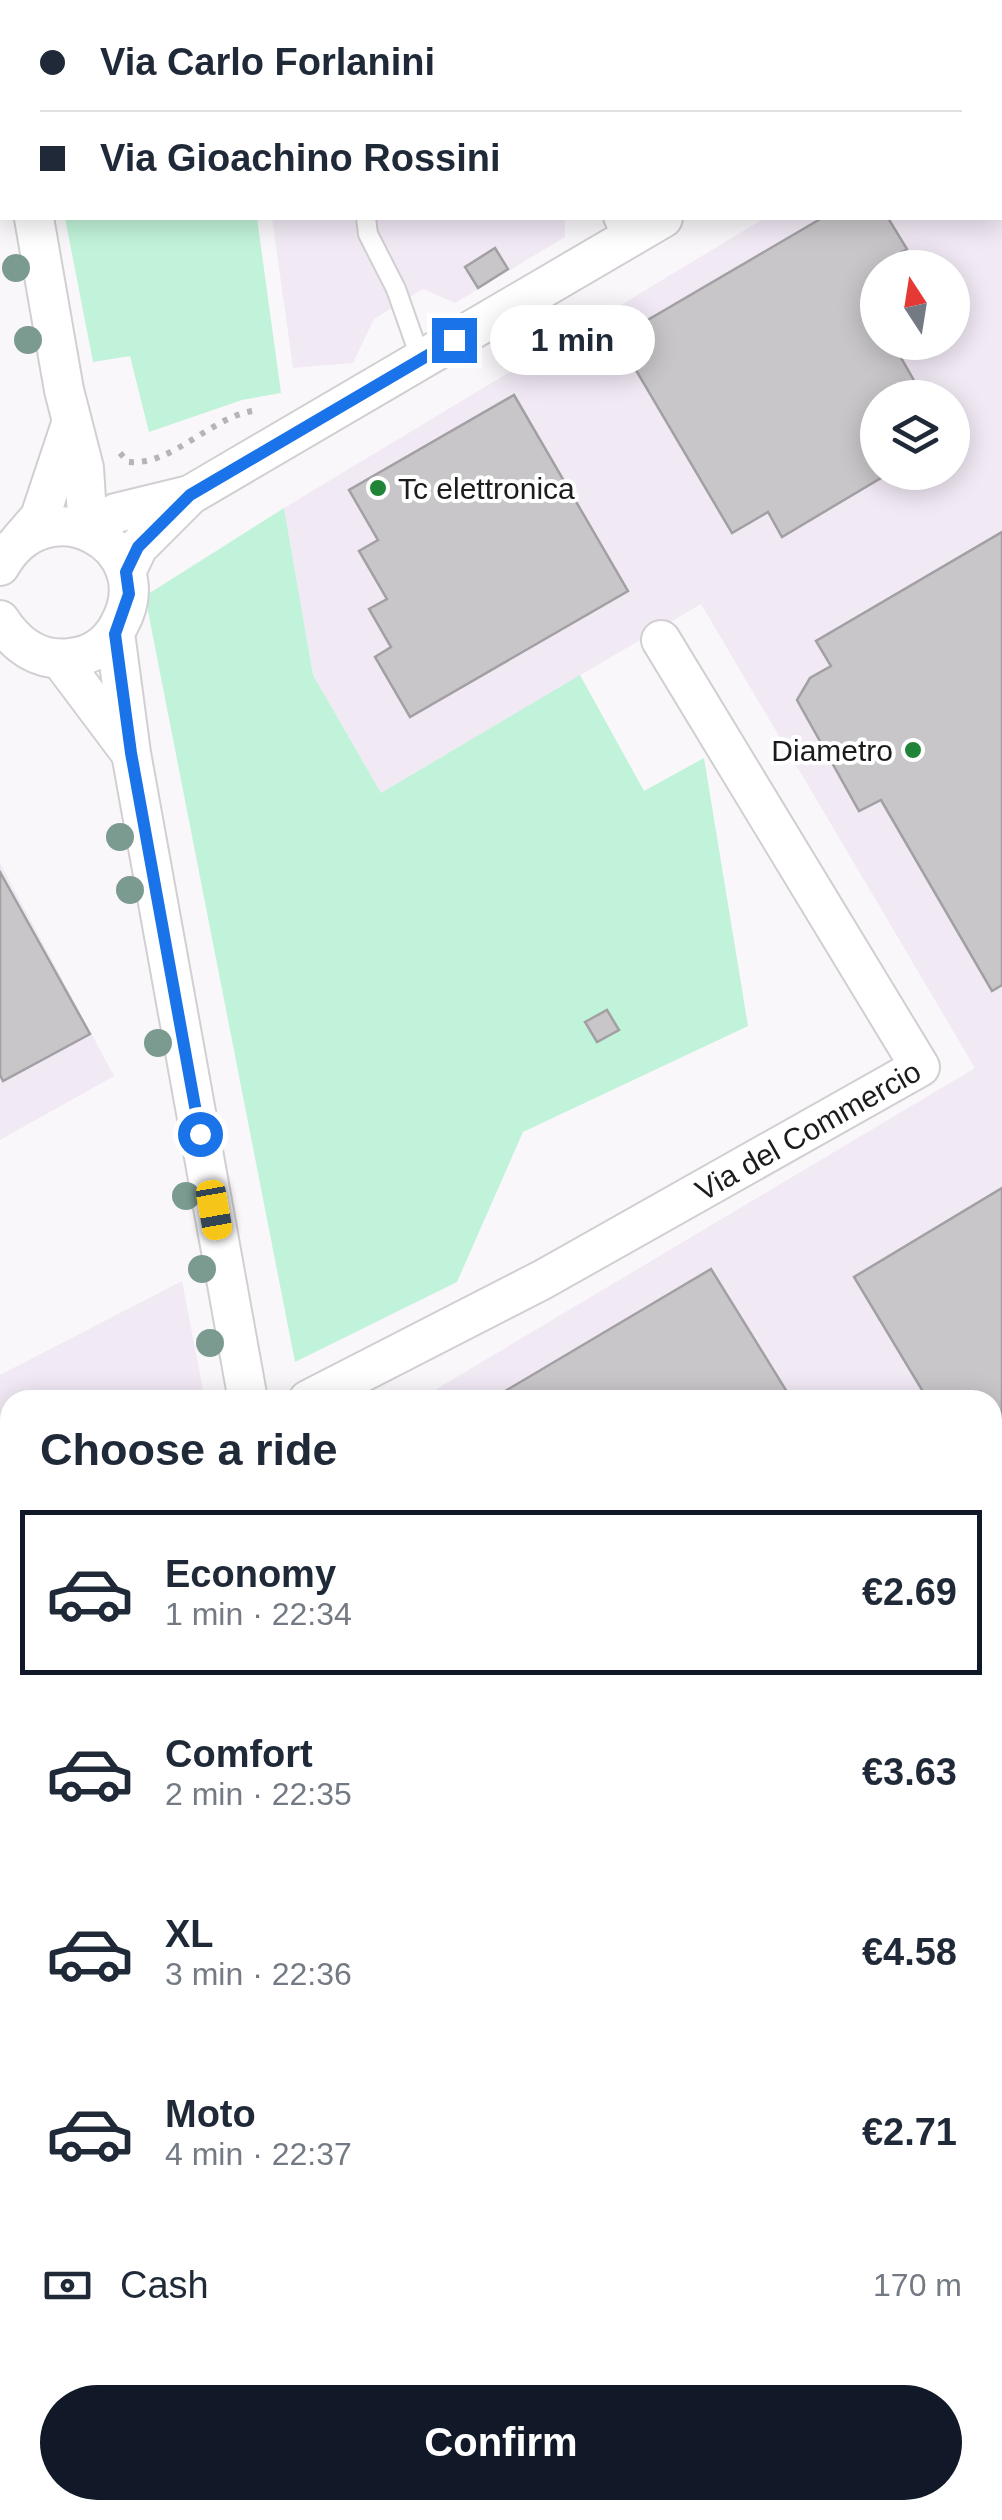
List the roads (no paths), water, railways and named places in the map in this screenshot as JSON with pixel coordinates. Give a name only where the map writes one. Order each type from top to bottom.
[{"type":"street","points":[[34,220],[71,424],[84,468],[88,530]]},
{"type":"street","points":[[126,572],[138,547],[190,495],[421,360],[618,229],[655,220]]},
{"type":"street","points":[[10,553],[40,517],[71,424]]},
{"type":"street","points":[[88,530],[116,513],[190,495]]},
{"type":"street","points":[[10,553],[60,525],[88,530],[118,555],[126,572],[129,594],[115,634],[131,753],[246,1390]]},
{"type":"street","points":[[60,659],[90,653],[115,634]]},
{"type":"street","points":[[8,638],[60,659],[131,753]]},
{"type":"street","name":"Via del Commercio","points":[[328,1390],[542,1280],[920,1067],[661,640]]},
{"type":"lane","points":[[366,220],[368,234],[396,289],[421,360]]},
{"type":"place","name":"Tc elettronica","points":[[378,488]]},
{"type":"place","name":"Diametro","points":[[913,750]]}]
